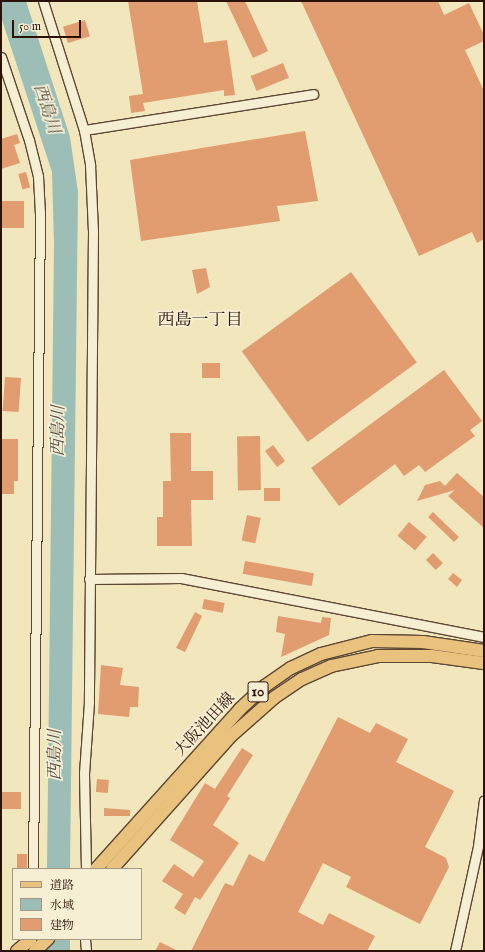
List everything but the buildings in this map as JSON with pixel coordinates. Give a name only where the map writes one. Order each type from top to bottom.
[{"type":"main road","name":"大阪池田線","points":[[97,868],[240,709],[265,686],[291,668],[321,654],[372,641],[423,642],[484,651]]},
{"type":"main road","name":"大阪池田線","points":[[113,868],[232,735],[275,697],[302,679],[330,666],[378,656],[432,656],[484,663]]},
{"type":"main road","points":[[17,951],[30,940]]},
{"type":"main road","points":[[33,951],[47,940]]},
{"type":"street","points":[[43,1],[84,130],[90,165],[93,232],[89,702],[84,773],[86,868]]},
{"type":"street","points":[[1,57],[29,140],[38,176],[40,213],[33,868]]},
{"type":"street","points":[[84,130],[313,94]]},
{"type":"street","points":[[89,579],[181,578],[484,637]]},
{"type":"street","points":[[455,951],[478,846],[484,800]]},
{"type":"street","points":[[31,940],[33,951]]},
{"type":"street","points":[[85,940],[86,951]]},
{"type":"water","name":"西島川","points":[[1,1],[26,1],[70,137],[78,192],[70,868],[47,868],[54,244],[52,172],[1,17]]},
{"type":"water","points":[[46,940],[70,940],[70,951],[46,951]]},
{"type":"district","name":"西島一丁目","points":[[200,321]]}]
